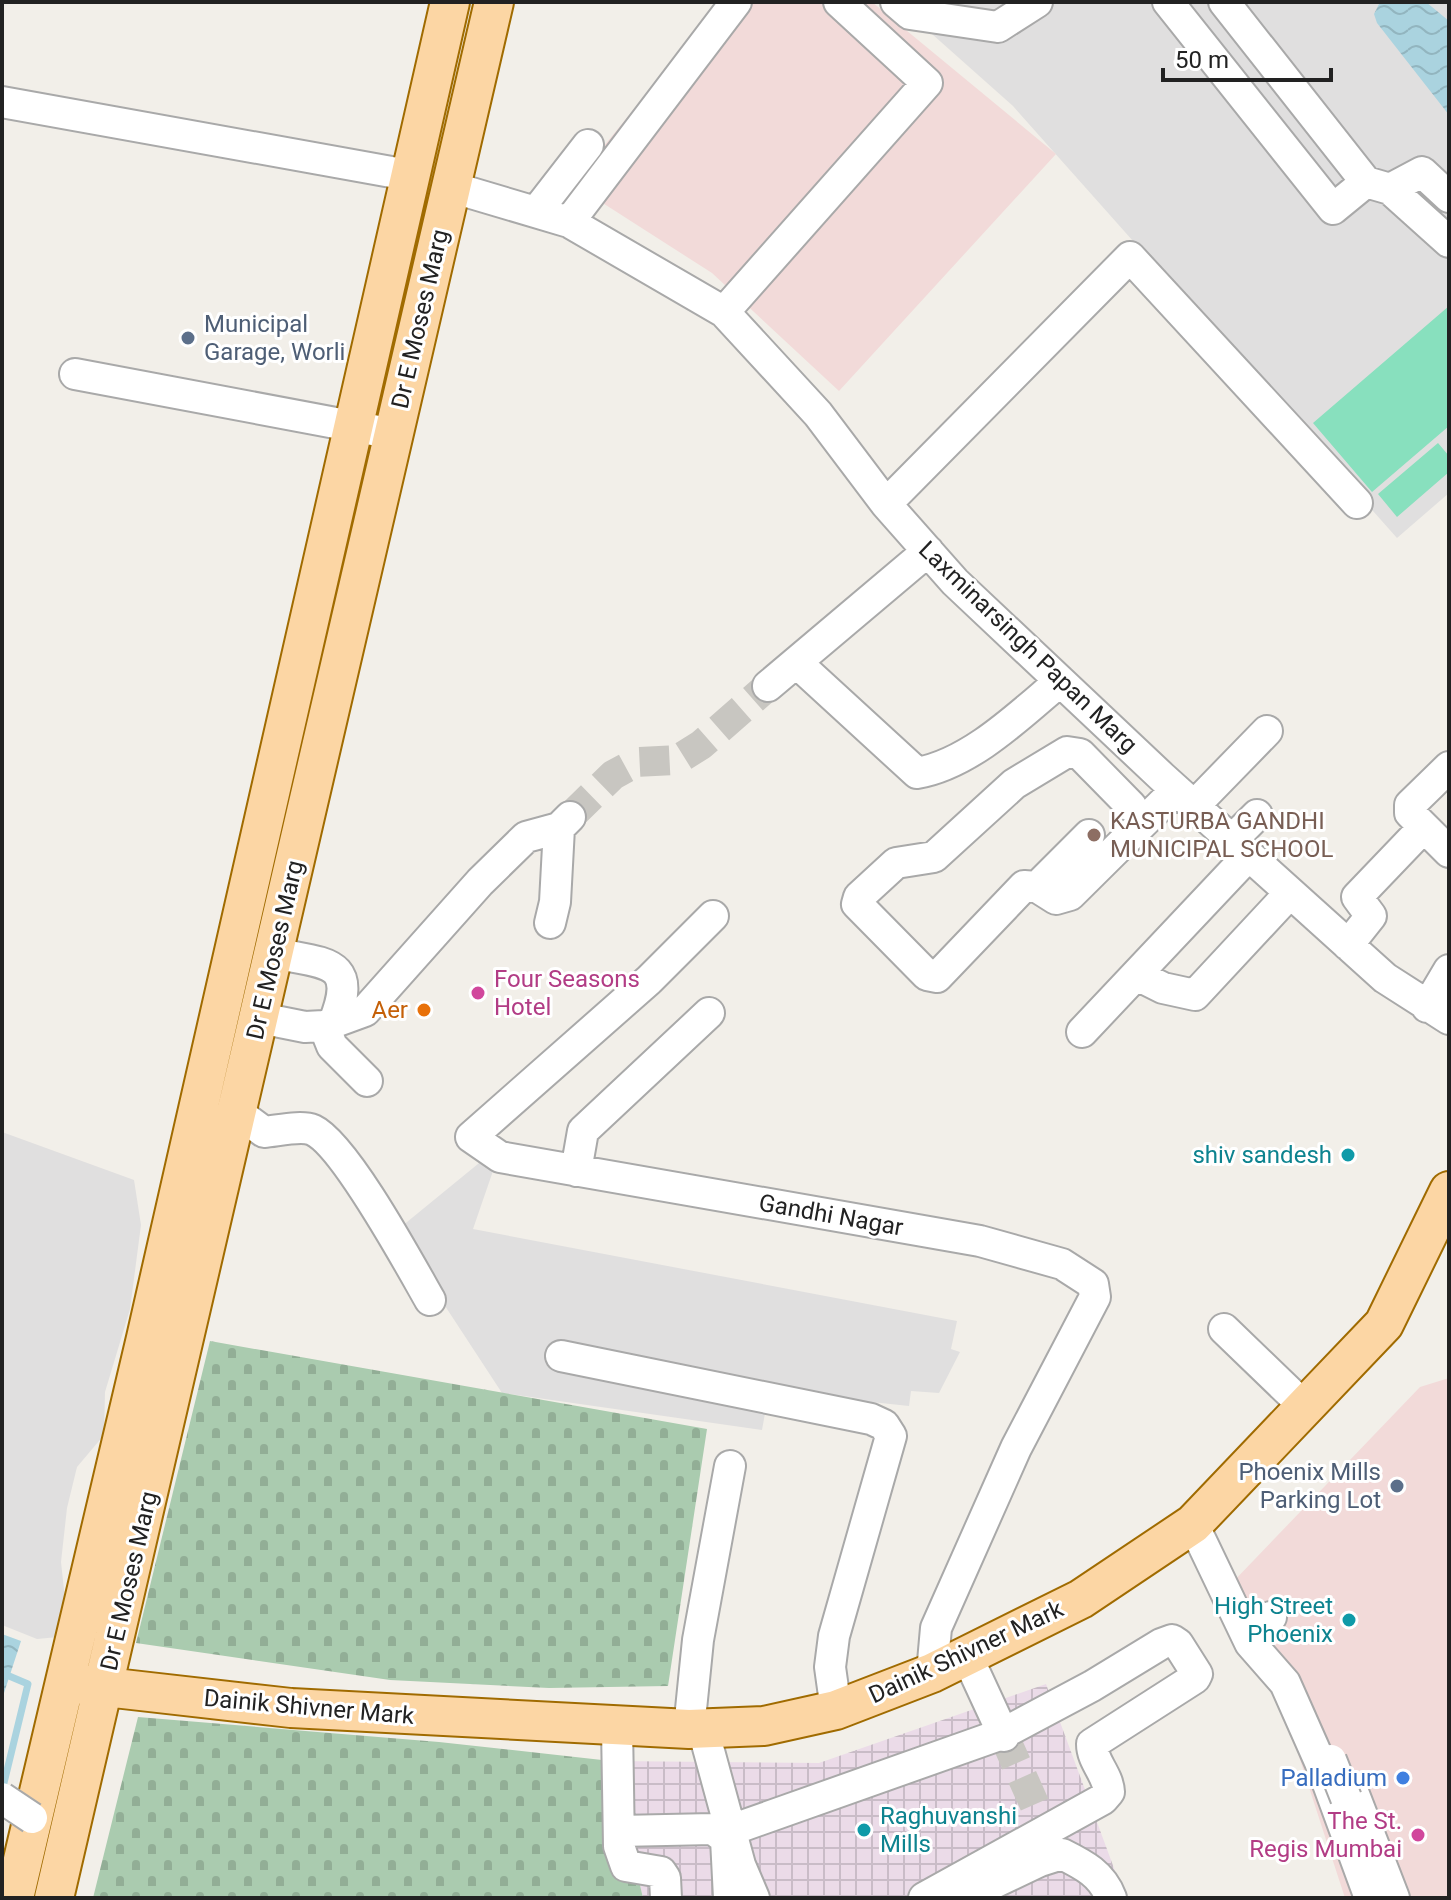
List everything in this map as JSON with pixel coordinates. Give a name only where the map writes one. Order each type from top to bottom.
[{"type":"main road","name":"Dr E Moses Marg","points":[[10,1894],[17,1808],[62,1682],[146,1338],[270,779],[450,2]]},
{"type":"main road","name":"Dr E Moses Marg","points":[[54,1898],[494,2]]},
{"type":"main road","points":[[270,779],[311,791]]},
{"type":"main road","name":"Dainik Shivner Mark","points":[[62,1682],[291,1708],[617,1727],[696,1729],[764,1726],[836,1710],[932,1673],[1081,1599],[1193,1524],[1307,1409],[1384,1324],[1449,1191]]},
{"type":"main road","points":[[146,1338],[183,1348]]},
{"type":"street","points":[[569,222],[736,2]]},
{"type":"street","points":[[724,312],[927,83],[839,2]]},
{"type":"street","points":[[896,2],[910,14],[998,27],[1037,2]]},
{"type":"street","points":[[1168,2],[1333,209],[1378,185],[1422,172],[1449,197]]},
{"type":"street","points":[[1224,2],[1293,89],[1378,185],[1449,242]]},
{"type":"street","points":[[1259,116],[1293,89]]},
{"type":"street","points":[[2,102],[408,175]]},
{"type":"street","points":[[536,212],[588,145]]},
{"type":"street","name":"Laxminarsingh Papan Marg","points":[[451,187],[569,222],[724,312],[818,414],[886,504],[928,551],[1059,682],[1103,740],[1160,793],[1240,848],[1385,978],[1438,1013]]},
{"type":"street","points":[[886,504],[1130,257],[1357,503]]},
{"type":"street","points":[[75,374],[394,434]]},
{"type":"street","points":[[768,686],[928,551]]},
{"type":"street","points":[[797,663],[917,773],[935,770],[969,751],[1059,682]]},
{"type":"street","points":[[1160,793],[1080,754],[1067,752],[1014,784],[934,857],[896,863],[857,900],[933,978],[941,974],[1024,886],[1037,887],[1056,899],[1070,895],[1160,793],[1267,731]]},
{"type":"street","points":[[1449,767],[1410,805],[1410,813],[1449,852]]},
{"type":"street","points":[[1082,1032],[1137,975],[1240,848],[1257,815]]},
{"type":"street","points":[[260,1018],[305,1027],[329,1024],[373,1004],[480,882],[526,837],[565,822],[550,923]]},
{"type":"street","points":[[1348,945],[1371,916],[1357,897],[1424,827]]},
{"type":"street","points":[[1037,887],[1089,835]]},
{"type":"street","points":[[1137,975],[1163,988],[1195,995],[1290,893]]},
{"type":"street","name":"Gandhi Nagar","points":[[713,916],[649,980],[471,1137],[500,1157],[980,1241],[1062,1264],[1093,1284],[1095,1297],[1016,1448],[936,1628],[932,1673]]},
{"type":"street","points":[[274,953],[318,962],[338,972],[344,982],[344,996],[329,1024],[332,1046],[367,1081]]},
{"type":"street","points":[[1438,1013],[1449,970]]},
{"type":"street","points":[[576,1171],[583,1131],[709,1013]]},
{"type":"street","points":[[237,1112],[264,1132],[311,1128],[329,1142],[393,1232],[430,1300]]},
{"type":"street","points":[[1224,1329],[1307,1409]]},
{"type":"street","points":[[561,1356],[871,1419],[884,1425],[891,1436],[834,1636],[830,1667],[836,1710]]},
{"type":"street","points":[[730,1466],[698,1640],[696,1729],[754,1898]]},
{"type":"street","points":[[1193,1524],[1261,1629],[1296,1675],[1387,1898]]},
{"type":"street","points":[[1261,1629],[1320,1762],[1370,1898]]},
{"type":"street","points":[[731,1830],[1003,1735],[1172,1640],[1178,1644],[1197,1674],[1191,1683],[1095,1740],[1093,1754],[1108,1780],[1109,1792],[1082,1811],[1043,1824],[924,1898]]},
{"type":"street","points":[[967,1656],[1003,1735]]},
{"type":"street","points":[[617,1727],[619,1831],[626,1866],[661,1872],[665,1878],[666,1898]]},
{"type":"street","points":[[1320,1762],[1353,1792],[1394,1898]]},
{"type":"street","points":[[17,1808],[71,1829]]},
{"type":"street","points":[[619,1831],[713,1829],[722,1833],[726,1839],[729,1898]]},
{"type":"street","points":[[962,1898],[1040,1861],[1062,1854],[1085,1866],[1105,1883],[1111,1898]]},
{"type":"street","points":[[10,1894],[54,1898]]},
{"type":"shaded area","points":[[721,2],[872,2],[1056,154],[839,391],[712,273],[573,184]]},
{"type":"shaded area","points":[[896,2],[1449,2],[1449,493],[1397,538],[1013,106]]},
{"type":"shaded area","points":[[2,1132],[134,1180],[141,1225],[130,1309],[105,1392],[104,1435],[77,1467],[67,1508],[61,1562],[65,1599],[58,1637],[37,1639],[2,1625]]},
{"type":"shaded area","points":[[484,1159],[494,1168],[473,1229],[957,1321],[951,1349],[960,1352],[939,1393],[911,1391],[909,1406],[769,1391],[762,1430],[502,1393],[396,1231]]},
{"type":"shaded area","name":"High Street Phoenix","points":[[1449,1378],[1449,1898],[1345,1898],[1266,1655],[1230,1585],[1420,1387]]},
{"type":"shaded area","name":"Raghuvanshi Mills","points":[[1046,1684],[1125,1898],[643,1898],[611,1761],[819,1763]]},
{"type":"green space","points":[[1449,306],[1449,426],[1372,492],[1313,423]]},
{"type":"green space","points":[[1438,443],[1449,456],[1449,472],[1397,517],[1378,494]]},
{"type":"green space","points":[[210,1341],[707,1429],[668,1686],[549,1688],[390,1680],[136,1643]]},
{"type":"green space","points":[[138,1717],[439,1742],[611,1761],[643,1898],[93,1898]]},
{"type":"water","points":[[1380,2],[1426,2],[1449,21],[1449,115],[1377,23],[1374,14]]},
{"type":"water","points":[[2,1634],[21,1641],[4,1693],[2,1693]]},
{"type":"waterway","points":[[2,1673],[28,1684],[2,1791]]},
{"type":"tunnel","points":[[570,817],[613,775],[637,762],[677,760],[701,745],[768,686]]},
{"type":"tunnel","points":[[1004,1736],[1041,1819]]},
{"type":"place","name":"Municipal Garage, Worli","points":[[188,338]]},
{"type":"place","name":"KASTURBA GANDHI MUNICIPAL SCHOOL","points":[[1094,835]]},
{"type":"place","name":"Four Seasons Hotel","points":[[478,993]]},
{"type":"place","name":"Aer","points":[[424,1010]]},
{"type":"place","name":"shiv sandesh","points":[[1348,1155]]},
{"type":"place","name":"Phoenix Mills Parking Lot","points":[[1397,1486]]},
{"type":"place","name":"High Street Phoenix","points":[[1349,1620]]},
{"type":"place","name":"Palladium","points":[[1403,1778]]},
{"type":"place","name":"Raghuvanshi Mills","points":[[864,1830]]},
{"type":"place","name":"The St. Regis Mumbai","points":[[1418,1835]]}]
